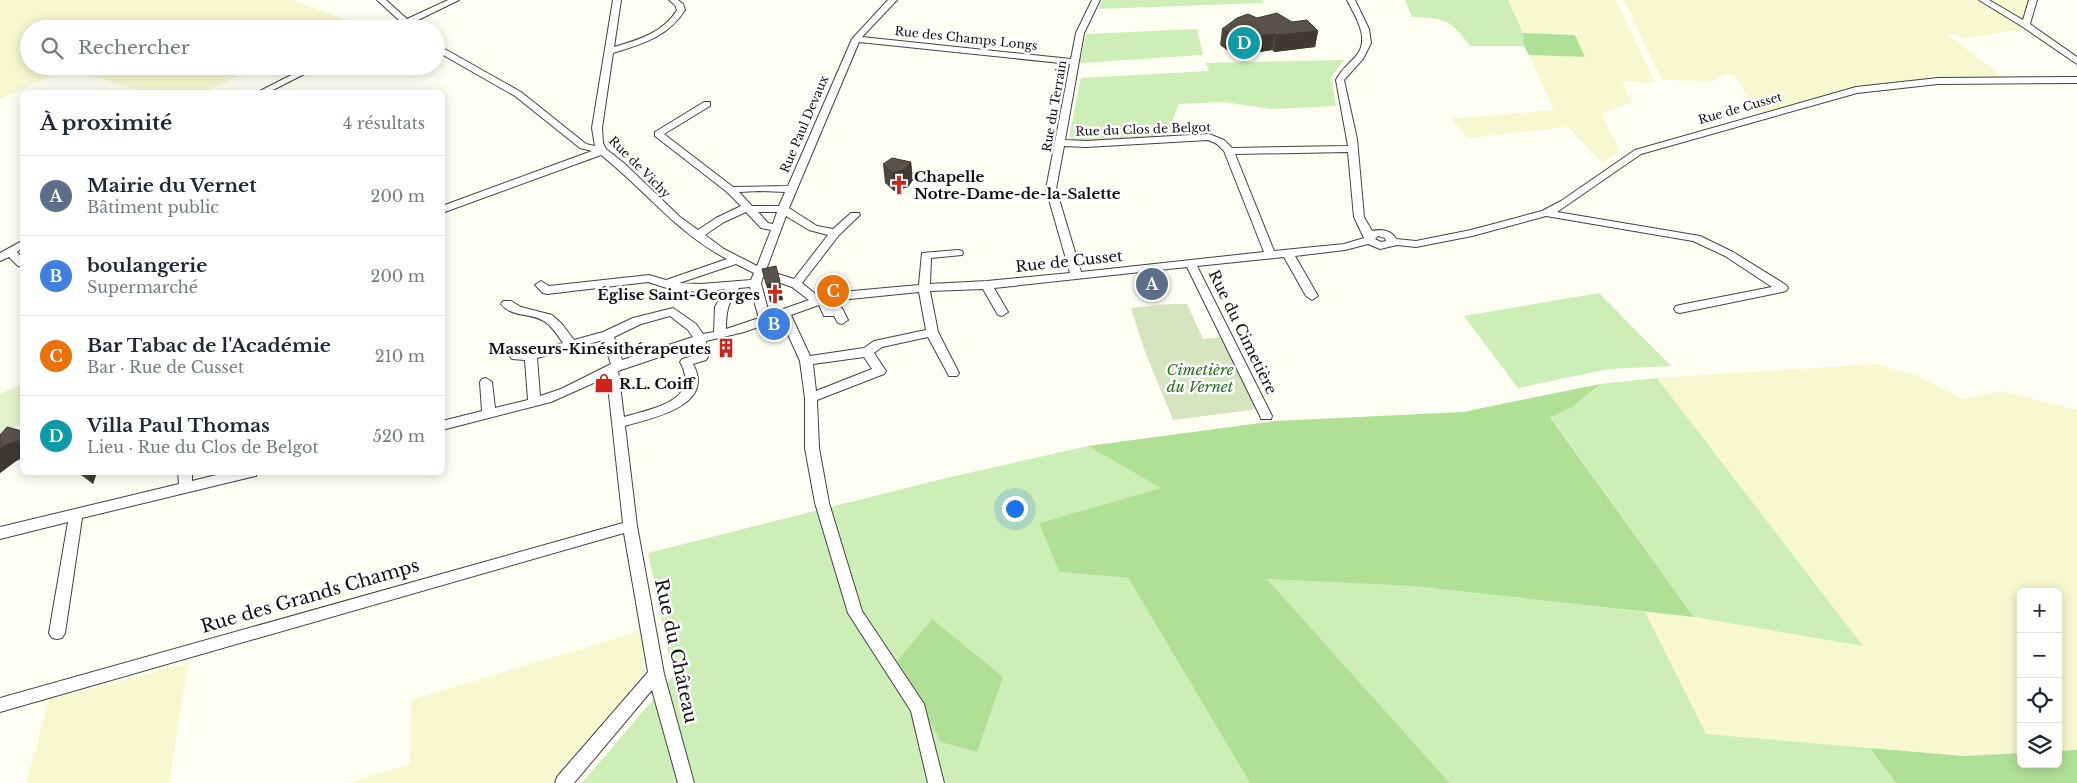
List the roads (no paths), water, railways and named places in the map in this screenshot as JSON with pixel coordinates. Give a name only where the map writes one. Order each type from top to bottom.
[{"type":"street","points":[[381,0],[403,20]]},
{"type":"street","points":[[420,20],[455,0]]},
{"type":"street","name":"Rue de Vichy","points":[[617,0],[599,109],[597,135],[602,150],[676,220],[697,236],[760,272],[796,284],[820,300],[828,313],[838,311],[842,320]]},
{"type":"street","points":[[608,52],[648,38],[670,26],[681,10],[679,4],[673,0]]},
{"type":"street","name":"Rue Paul Devaux","points":[[755,283],[783,209],[856,38],[893,0]]},
{"type":"street","name":"Rue du Terrain","points":[[1076,276],[1051,188],[1061,143],[1080,33],[1096,0]]},
{"type":"street","points":[[1351,0],[1368,38],[1368,46],[1340,80],[1350,122],[1359,217],[1372,240]]},
{"type":"street","points":[[1984,0],[2026,25],[2077,61]]},
{"type":"street","points":[[2026,25],[2033,0]]},
{"type":"street","name":"Rue des Champs Longs","points":[[856,38],[1074,62]]},
{"type":"street","points":[[445,52],[518,94],[583,146],[602,150]]},
{"type":"street","points":[[267,90],[298,75]]},
{"type":"street","name":"Rue de Cusset","points":[[445,425],[565,392],[615,368],[700,339],[765,320],[820,300],[924,288],[987,285],[1076,276],[1286,252],[1347,249],[1372,240],[1376,233],[1388,238],[1416,244],[1509,224],[1546,213],[1565,203],[1638,152],[1856,90],[1889,84],[1920,82],[2077,80]]},
{"type":"street","points":[[707,104],[658,134],[731,190],[764,226],[776,228]]},
{"type":"street","points":[[576,139],[597,135]]},
{"type":"street","name":"Rue du Clos de Belgot","points":[[1061,143],[1086,144],[1209,137],[1218,139],[1225,144],[1229,151]]},
{"type":"street","points":[[1270,254],[1229,151],[1353,149]]},
{"type":"street","points":[[445,209],[602,150]]},
{"type":"street","points":[[731,190],[759,188],[791,190]]},
{"type":"street","points":[[697,236],[720,220],[747,209],[783,209],[814,228],[835,233]]},
{"type":"street","points":[[1359,211],[1369,224],[1388,238]]},
{"type":"street","points":[[1546,213],[1696,238],[1729,254],[1782,288],[1680,309]]},
{"type":"street","points":[[796,284],[835,233],[855,214]]},
{"type":"street","points":[[0,258],[20,245]]},
{"type":"street","points":[[11,252],[20,262]]},
{"type":"street","points":[[1286,252],[1312,296]]},
{"type":"street","points":[[953,373],[932,332],[924,288],[926,255],[958,253]]},
{"type":"street","points":[[665,283],[736,260]]},
{"type":"street","name":"Rue du Cimetière","points":[[1190,262],[1266,416]]},
{"type":"street","points":[[541,285],[547,290],[648,278],[665,283],[701,288],[755,283],[765,320]]},
{"type":"street","points":[[720,334],[720,308],[722,301],[735,285]]},
{"type":"street","points":[[987,285],[1002,312]]},
{"type":"street","points":[[506,304],[521,312],[547,318],[558,327],[571,345]]},
{"type":"street","points":[[516,356],[531,356],[608,335],[637,321],[673,312],[677,319],[692,328],[700,339],[702,357],[686,362],[693,378],[692,388],[685,399],[675,405],[618,423]]},
{"type":"street","points":[[784,313],[806,361],[811,398],[812,448],[822,503],[855,613],[918,709],[936,783]]},
{"type":"street","points":[[806,361],[867,352],[878,344],[932,332]]},
{"type":"street","name":"Rue du Château","points":[[608,335],[615,368],[618,423],[630,526],[656,674],[686,783]]},
{"type":"street","points":[[811,398],[880,371],[867,352]]},
{"type":"street","points":[[531,356],[534,402]]},
{"type":"street","points":[[486,382],[489,414]]},
{"type":"street","points":[[185,475],[186,488]]},
{"type":"street","points":[[0,534],[239,475]]},
{"type":"street","points":[[57,633],[76,514]]},
{"type":"street","name":"Rue des Grands Champs","points":[[0,705],[630,526]]},
{"type":"street","points":[[563,783],[656,674]]},
{"type":"place","name":"Villa Paul Thomas","points":[[1244,43]]},
{"type":"place","name":"Chapelle Notre-Dame-de-la-Salette","points":[[899,185]]},
{"type":"place","name":"Mairie du Vernet","points":[[1152,284]]},
{"type":"place","name":"Bar Tabac de l'Académie","points":[[833,291]]},
{"type":"place","name":"Église Saint-Georges","points":[[775,294]]},
{"type":"place","name":"boulangerie","points":[[774,324]]},
{"type":"place","name":"Masseurs-Kinésithérapeutes","points":[[726,348]]},
{"type":"place","name":"R.L. Coiff","points":[[604,383]]},
{"type":"park label","name":"Cimetière du Vernet","points":[[1200,378]]}]
